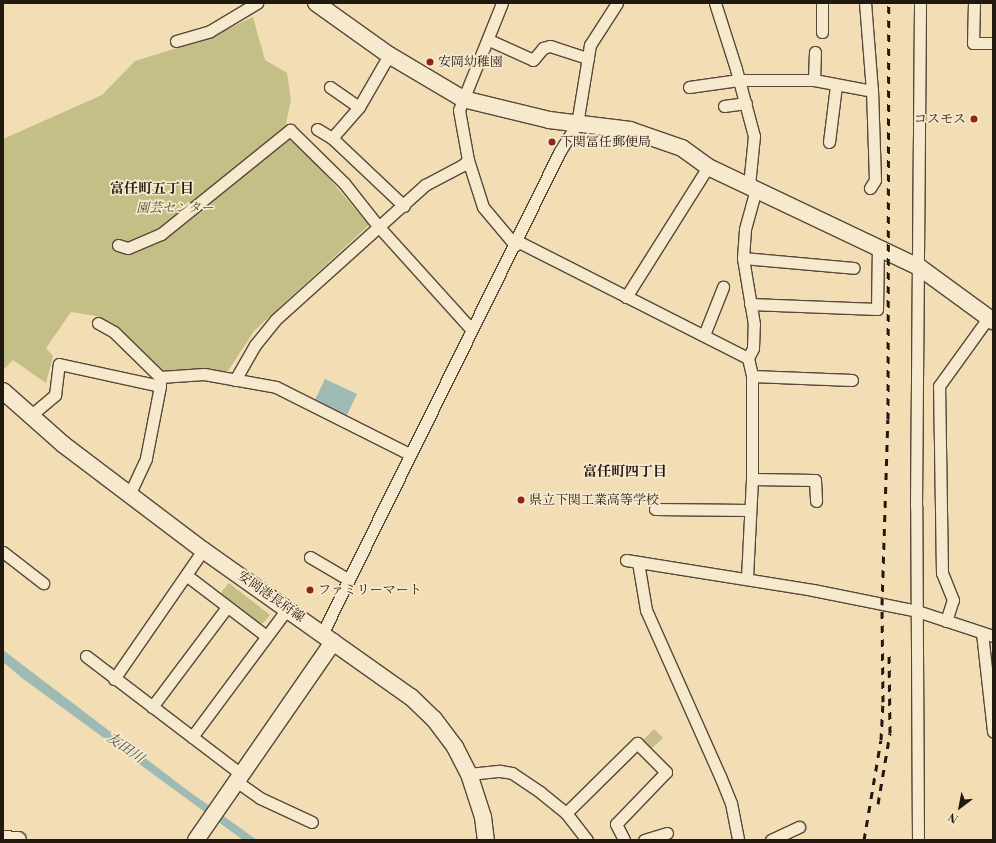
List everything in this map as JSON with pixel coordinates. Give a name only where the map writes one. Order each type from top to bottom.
[{"type":"street","points":[[176,41],[210,31],[257,3]]},
{"type":"street","points":[[316,3],[389,55],[463,99],[524,115],[577,124],[630,130],[654,137],[682,148],[708,167],[920,267],[991,319],[939,386],[942,573],[953,600],[946,621]]},
{"type":"street","points":[[502,3],[489,40],[459,110],[468,160],[483,207],[516,243],[748,358]]},
{"type":"street","points":[[196,840],[239,778],[328,638],[349,580],[409,454],[471,329],[516,243],[560,151],[577,124],[590,45],[617,3]]},
{"type":"street","points":[[715,3],[746,103],[754,136],[752,187],[745,229],[743,258],[754,324],[753,348],[748,358],[752,376],[752,479],[749,510],[747,578]]},
{"type":"street","points":[[819,27],[822,3]]},
{"type":"street","points":[[865,3],[872,91],[875,180],[870,188]]},
{"type":"street","points":[[918,840],[916,506],[920,267],[920,3]]},
{"type":"street","points":[[974,3],[973,43],[993,43]]},
{"type":"street","points":[[489,40],[533,60],[543,48],[550,46],[588,58]]},
{"type":"street","points":[[814,80],[815,52]]},
{"type":"street","points":[[332,138],[359,107],[389,55]]},
{"type":"street","points":[[689,87],[739,80],[814,80],[836,86],[872,91]]},
{"type":"street","points":[[829,142],[836,86]]},
{"type":"street","points":[[330,87],[359,107]]},
{"type":"street","points":[[724,106],[746,103]]},
{"type":"street","points":[[317,129],[332,138],[404,206]]},
{"type":"street","points":[[118,246],[128,248],[161,234],[290,130],[344,183],[378,226],[471,329]]},
{"type":"street","points":[[235,380],[255,346],[275,320],[378,226],[404,206],[425,185],[463,165],[468,160]]},
{"type":"street","points":[[626,297],[708,167]]},
{"type":"street","points":[[750,304],[877,310],[878,248]]},
{"type":"street","points":[[743,258],[854,268]]},
{"type":"street","points":[[704,335],[724,287]]},
{"type":"street","points":[[98,323],[114,332],[160,381]]},
{"type":"street","points":[[30,416],[55,395],[59,364],[160,381],[204,374],[235,380],[259,382],[276,387],[409,454]]},
{"type":"street","points":[[752,376],[822,382],[852,380]]},
{"type":"street","points":[[130,493],[146,458],[160,381]]},
{"type":"street","name":"安岡港長府線","points":[[3,391],[64,445],[130,493],[203,550],[411,697],[434,719],[455,747],[470,774],[483,816],[486,840]]},
{"type":"street","points":[[752,479],[815,480],[816,501]]},
{"type":"street","points":[[655,509],[749,510]]},
{"type":"street","points":[[114,679],[203,550]]},
{"type":"street","points":[[6,551],[44,583]]},
{"type":"street","points":[[310,557],[349,580]]},
{"type":"street","points":[[626,560],[747,578],[917,611],[993,636]]},
{"type":"street","points":[[638,562],[646,610],[731,803],[738,840]]},
{"type":"street","points":[[186,575],[266,636]]},
{"type":"street","points":[[152,707],[227,607]]},
{"type":"street","points":[[192,737],[287,609]]},
{"type":"street","points":[[982,633],[993,731]]},
{"type":"street","points":[[86,656],[114,679],[192,737],[260,798],[312,822]]},
{"type":"street","points":[[566,813],[638,742],[666,772],[616,824],[624,840]]},
{"type":"street","points":[[470,774],[500,771],[512,773],[540,792],[566,813],[587,840]]},
{"type":"street","points":[[771,840],[799,827]]},
{"type":"street","points":[[644,840],[667,833]]},
{"type":"street","points":[[3,839],[18,840]]},
{"type":"green space","name":"園芸センター","points":[[253,17],[265,60],[287,73],[291,100],[286,123],[289,139],[320,168],[369,225],[254,331],[228,371],[161,370],[122,331],[96,316],[71,312],[46,348],[53,356],[46,383],[13,360],[3,370],[3,139],[102,95],[135,61],[206,39]]},
{"type":"green space","points":[[229,583],[270,615],[263,623],[258,624],[222,596],[222,591]]},
{"type":"green space","points":[[654,729],[663,738],[650,750],[642,741]]},
{"type":"water","points":[[325,379],[357,394],[347,415],[315,400]]},
{"type":"water","name":"友田川","points":[[3,650],[187,790],[257,840],[243,840],[22,678],[3,662]]},
{"type":"railway","points":[[864,840],[881,740],[883,702],[882,605],[888,419],[889,3]]},
{"type":"railway","points":[[878,804],[890,733],[889,653]]},
{"type":"place","name":"安岡幼稚園","points":[[430,62]]},
{"type":"place","name":"コスモス","points":[[974,119]]},
{"type":"place","name":"下関冨任郵便局","points":[[552,142]]},
{"type":"place","name":"県立下関工業高等学校","points":[[521,500]]},
{"type":"place","name":"ファミリーマート","points":[[310,590]]},
{"type":"district","name":"富任町五丁目","points":[[152,189]]},
{"type":"district","name":"富任町四丁目","points":[[625,472]]}]
